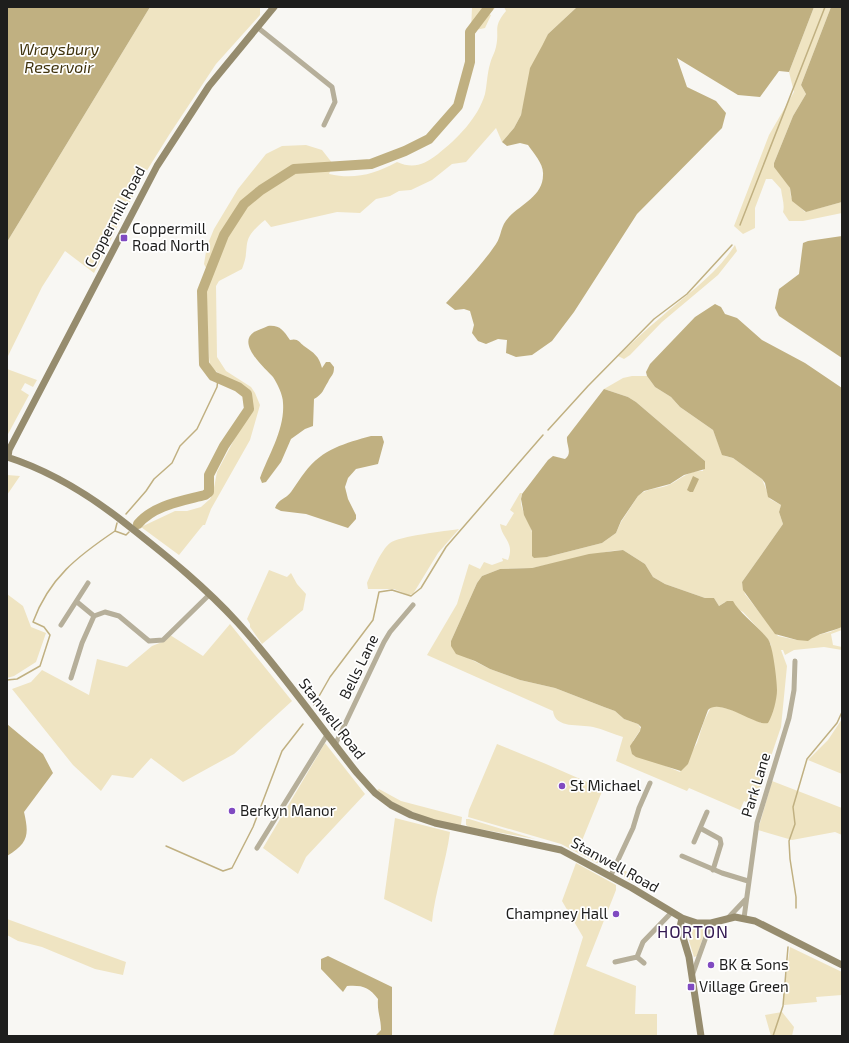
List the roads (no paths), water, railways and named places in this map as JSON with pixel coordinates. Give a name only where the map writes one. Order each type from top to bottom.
[{"type":"street","name":"Coppermill Road","points":[[7,457],[9,450],[44,382],[157,166],[209,86],[274,7]]},
{"type":"street","points":[[257,27],[332,87],[335,102],[324,125]]},
{"type":"street","name":"Stanwell Road","points":[[7,457],[41,471],[85,495],[115,515],[178,564],[210,594],[260,649],[326,735],[375,793],[391,804],[411,815],[434,823],[561,850],[611,875],[671,913],[697,923],[711,923]]},
{"type":"street","points":[[61,625],[88,583]]},
{"type":"street","points":[[71,678],[94,616],[105,612],[119,616],[149,642],[163,640],[210,594]]},
{"type":"street","points":[[77,602],[94,616]]},
{"type":"street","name":"Bells Lane","points":[[335,745],[384,642],[390,632],[413,605]]},
{"type":"street","name":"Park Lane","points":[[744,918],[745,900],[758,820],[789,718],[794,690],[795,661]]},
{"type":"street","points":[[257,848],[326,735]]},
{"type":"street","points":[[611,875],[633,828],[639,808],[650,783]]},
{"type":"street","points":[[694,842],[707,812]]},
{"type":"street","points":[[700,828],[720,839],[721,844],[713,870]]},
{"type":"street","points":[[682,856],[713,870],[740,880],[748,881]]},
{"type":"street","points":[[728,918],[745,900]]},
{"type":"street","points":[[637,957],[643,942],[671,913]]},
{"type":"street","points":[[682,918],[680,927],[689,958],[701,1036]]},
{"type":"street","points":[[692,976],[711,923],[728,918],[744,918],[773,928],[842,965]]},
{"type":"street","points":[[615,962],[637,957]]},
{"type":"street","points":[[637,957],[644,963]]},
{"type":"water","name":"Wraysbury Reservoir","points":[[7,7],[150,7],[7,242]]},
{"type":"water","points":[[577,7],[814,7],[789,72],[779,71],[760,97],[738,95],[677,58],[687,87],[716,101],[726,113],[722,128],[637,214],[574,312],[552,341],[532,355],[516,357],[506,353],[507,340],[498,339],[486,344],[478,341],[472,333],[474,325],[470,311],[464,309],[455,310],[446,303],[491,251],[498,241],[506,220],[539,189],[543,175],[542,167],[528,145],[520,143],[507,146],[502,142],[514,128],[521,115],[530,68],[548,34]]},
{"type":"water","points":[[831,7],[842,7],[842,202],[806,212],[792,201],[790,188],[774,167],[774,163],[793,116],[806,94],[801,85]]},
{"type":"water","points":[[842,236],[842,358],[779,316],[775,308],[779,289],[799,274],[803,243]]},
{"type":"water","points":[[715,304],[721,307],[725,314],[737,318],[762,340],[805,363],[842,388],[842,627],[820,634],[808,641],[797,640],[775,634],[743,590],[742,582],[783,524],[779,512],[781,505],[768,497],[765,483],[762,479],[733,458],[722,455],[713,430],[680,407],[671,397],[655,387],[647,376],[646,372],[650,364],[695,317]]},
{"type":"water","points":[[268,326],[278,327],[290,340],[298,341],[311,351],[316,355],[322,368],[326,362],[330,362],[334,367],[334,370],[322,392],[314,399],[313,426],[305,429],[291,439],[281,462],[266,482],[262,483],[260,478],[276,441],[282,422],[283,400],[280,389],[275,380],[254,356],[248,343],[249,337],[254,332]]},
{"type":"water","points":[[604,389],[628,397],[636,402],[705,461],[705,469],[684,475],[670,484],[644,491],[638,496],[621,521],[616,533],[602,543],[547,557],[534,558],[532,556],[532,531],[524,515],[521,499],[522,494],[548,460],[553,456],[565,459],[567,457],[569,452],[567,437]]},
{"type":"water","points":[[371,436],[382,436],[384,442],[378,464],[356,469],[348,478],[345,487],[348,499],[356,515],[356,519],[348,528],[306,514],[281,511],[275,508],[278,503],[289,494],[312,464],[327,452],[344,444]]},
{"type":"water","points":[[693,476],[699,479],[693,492],[690,492],[687,490]]},
{"type":"water","points":[[623,550],[645,564],[653,577],[665,584],[705,598],[714,598],[719,606],[727,601],[733,601],[768,639],[772,649],[777,690],[772,716],[768,723],[756,721],[721,707],[714,707],[708,710],[688,764],[681,771],[636,757],[632,754],[630,746],[641,727],[638,724],[624,719],[615,711],[555,688],[520,680],[490,669],[475,661],[456,654],[451,646],[451,641],[477,583],[482,576],[500,569],[532,568],[589,554]]},
{"type":"water","points":[[7,724],[43,754],[53,773],[24,812],[27,826],[26,837],[20,847],[7,856]]},
{"type":"water","points":[[328,956],[392,987],[392,1036],[375,1036],[381,1030],[378,999],[368,989],[347,986],[343,992],[321,969],[321,959]]},
{"type":"waterway","points":[[138,524],[152,512],[160,508],[205,495],[209,492],[209,475],[224,446],[249,409],[247,394],[238,387],[213,376],[204,364],[202,291],[224,235],[244,204],[261,190],[294,169],[371,164],[405,151],[429,139],[458,106],[470,62],[470,32],[489,7]]},
{"type":"waterway","points":[[740,225],[825,7]]},
{"type":"waterway","points":[[548,430],[588,386],[654,319],[687,294],[732,245]]},
{"type":"waterway","points":[[126,514],[146,491],[154,479],[172,463],[180,446],[197,429],[217,387],[218,379]]},
{"type":"waterway","points":[[314,705],[330,677],[373,620],[379,592],[392,590],[411,596],[421,588],[446,547],[543,435]]},
{"type":"waterway","points":[[115,531],[117,523]]},
{"type":"waterway","points":[[7,680],[17,679],[40,666],[50,635],[44,627],[33,622],[47,593],[56,580],[77,559],[115,531],[126,535],[129,532]]},
{"type":"waterway","points":[[796,908],[789,841],[795,824],[793,807],[807,759],[837,723],[842,712]]},
{"type":"waterway","points":[[166,846],[223,871],[232,868],[253,827],[282,751],[303,724]]},
{"type":"waterway","points":[[773,1036],[783,1006],[788,947]]},
{"type":"place","name":"Coppermill Road North","points":[[124,238]]},
{"type":"place","name":"St Michael","points":[[562,786]]},
{"type":"place","name":"Berkyn Manor","points":[[232,811]]},
{"type":"place","name":"Champney Hall","points":[[616,914]]},
{"type":"place","name":"BK & Sons","points":[[711,965]]},
{"type":"place","name":"Village Green","points":[[691,987]]},
{"type":"district","name":"HORTON","points":[[693,932]]}]
